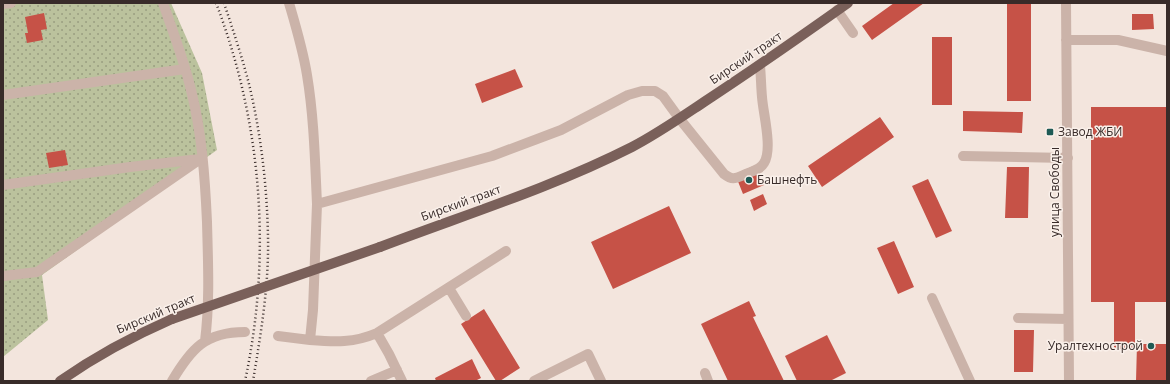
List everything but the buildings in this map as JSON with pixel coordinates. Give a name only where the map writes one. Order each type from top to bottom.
[{"type":"main road","name":"Бирский тракт","points":[[60,381],[103,352],[172,319],[380,247],[600,163],[634,146],[760,66],[848,3]]},
{"type":"street","points":[[3,4],[11,3]]},
{"type":"street","points":[[163,3],[191,90],[199,130],[205,192],[208,267],[208,319],[205,341]]},
{"type":"street","points":[[289,3],[298,33],[312,109],[316,204],[313,310],[310,340]]},
{"type":"street","name":"улица Свободы","points":[[1066,3],[1069,381]]},
{"type":"street","points":[[837,10],[853,33]]},
{"type":"street","points":[[1066,40],[1118,40],[1167,51]]},
{"type":"street","points":[[316,204],[499,154],[561,130],[628,95],[642,91],[655,91],[663,96],[724,174],[729,178],[734,179],[759,168],[763,165],[766,159],[768,149],[760,66]]},
{"type":"street","points":[[3,95],[185,69]]},
{"type":"street","points":[[963,156],[1068,158]]},
{"type":"street","points":[[3,185],[202,158]]},
{"type":"street","points":[[3,276],[37,272],[202,158]]},
{"type":"street","points":[[278,336],[310,340],[348,342],[363,339],[377,333],[506,251]]},
{"type":"street","points":[[449,288],[466,316]]},
{"type":"street","points":[[932,298],[970,381]]},
{"type":"street","points":[[1018,318],[1068,319]]},
{"type":"street","points":[[172,381],[180,367],[193,350],[205,341],[223,333],[245,332]]},
{"type":"street","points":[[377,333],[402,381]]},
{"type":"street","points":[[534,381],[588,354],[601,381]]},
{"type":"street","points":[[371,381],[397,370]]},
{"type":"green space","points":[[3,3],[171,3],[202,73],[217,150],[42,275],[48,320],[3,357]]},
{"type":"railway","points":[[216,3],[232,49],[244,95],[253,142],[258,190],[260,238],[258,286],[253,334],[245,381]]},
{"type":"railway","points":[[224,3],[249,84],[263,160],[266,199],[268,237],[266,291],[253,381]]},
{"type":"place","name":"Завод ЖБИ","points":[[1050,132]]},
{"type":"place","name":"Башнефть","points":[[749,180]]},
{"type":"place","name":"Уралтехнострой","points":[[1151,346]]}]
